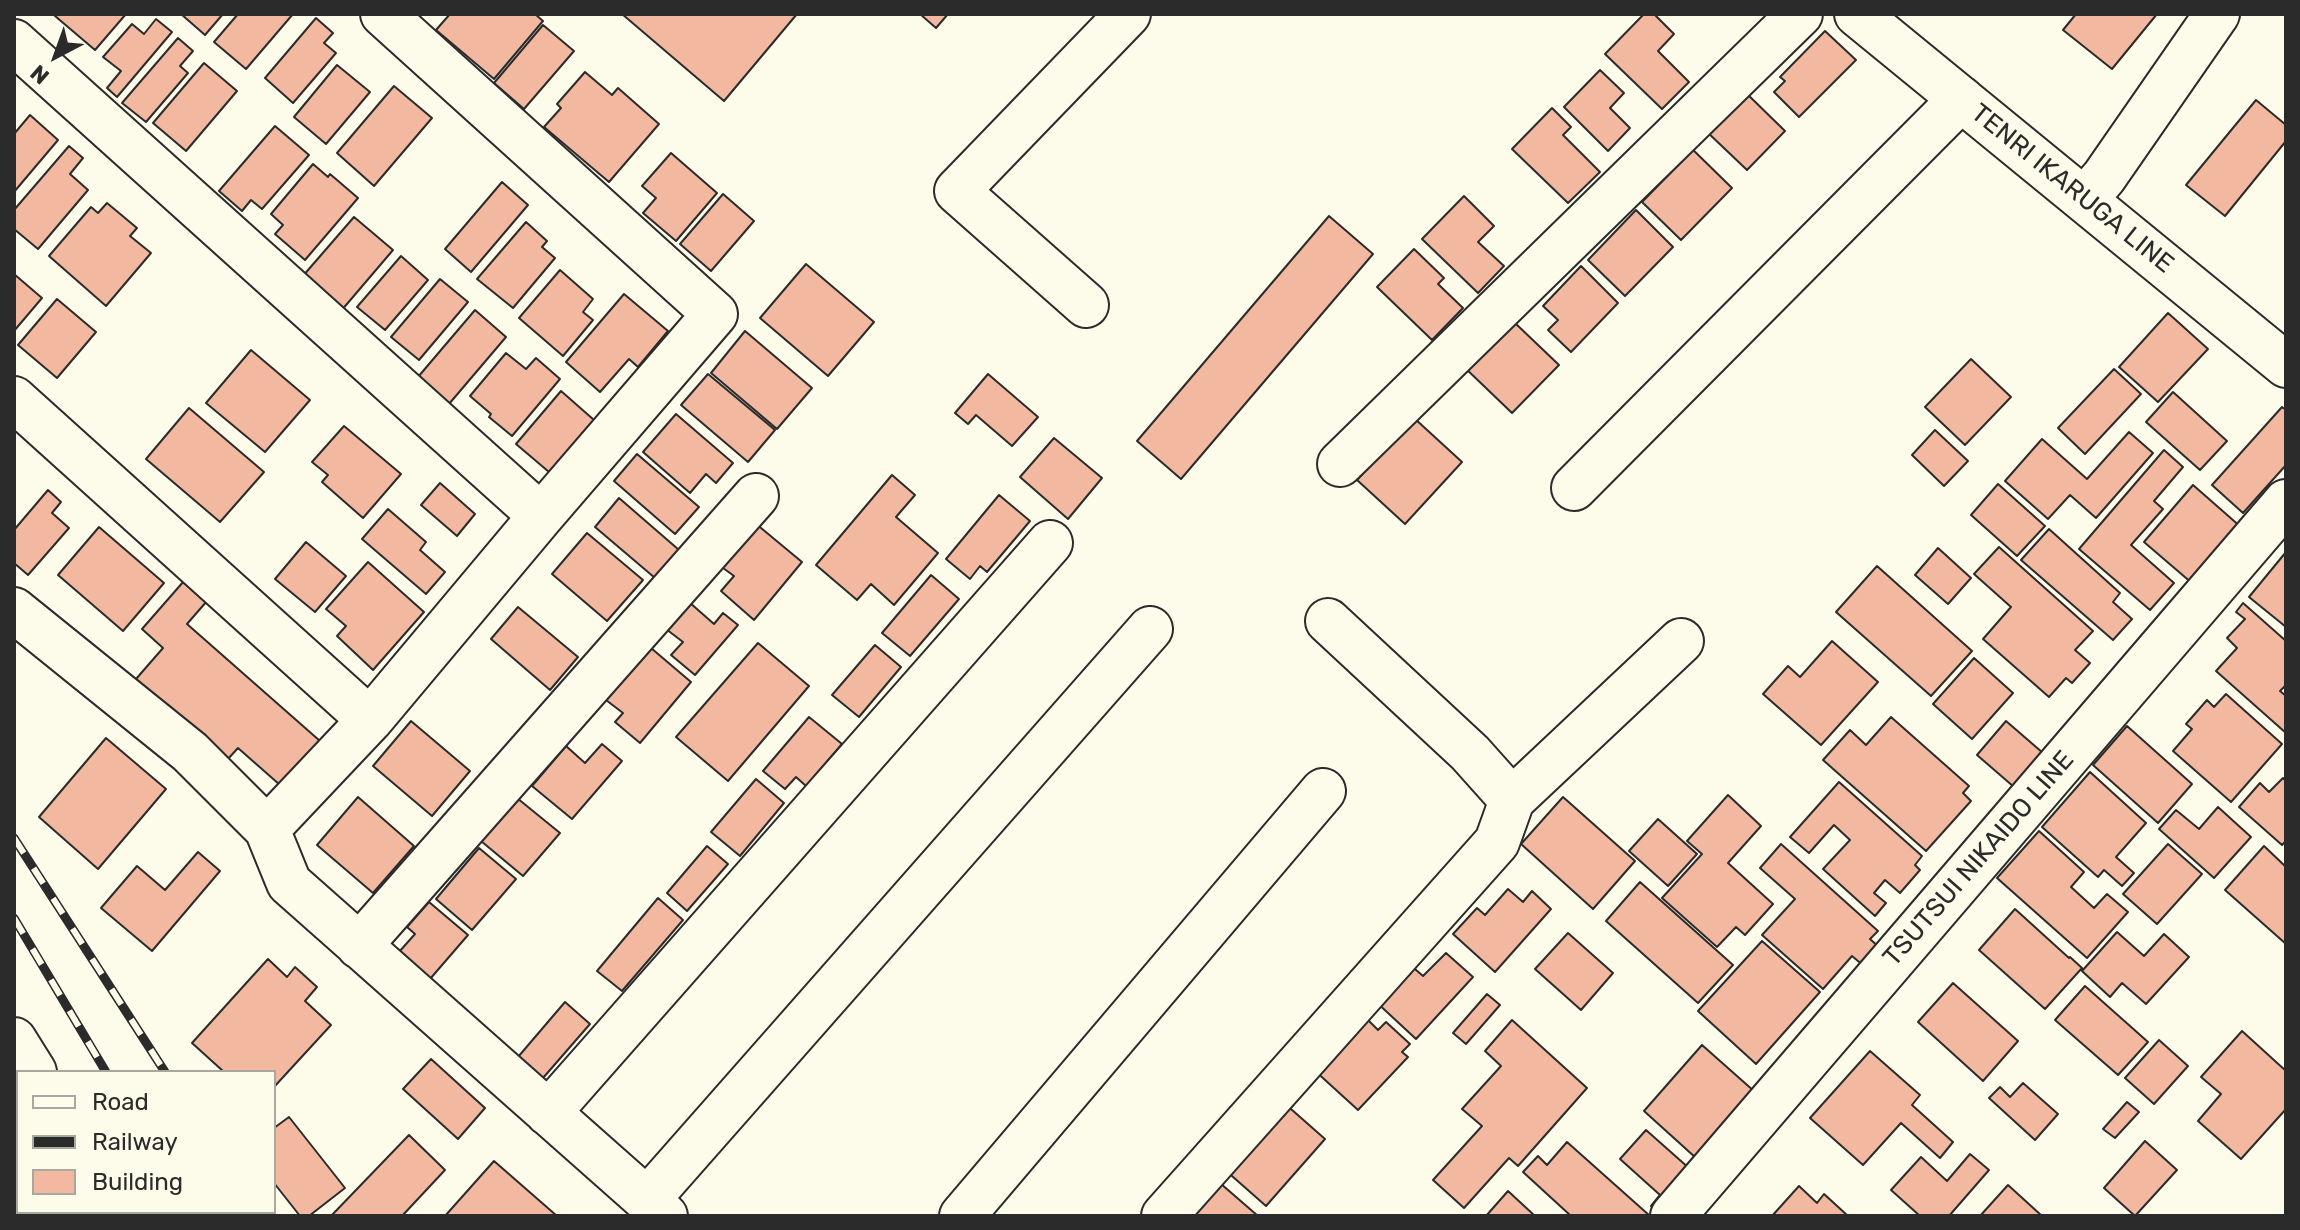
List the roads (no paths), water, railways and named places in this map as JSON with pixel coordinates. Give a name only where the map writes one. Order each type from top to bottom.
[{"type":"street","points":[[267,829],[370,720],[715,314],[383,14]]},
{"type":"street","points":[[1086,305],[957,191],[1128,14]]},
{"type":"street","points":[[1340,464],[1800,14]]},
{"type":"street","points":[[2085,199],[2104,177],[2217,14]]},
{"type":"street","name":"TENRI IKARUGA LINE","points":[[1870,18],[1961,99],[2286,365]]},
{"type":"street","points":[[14,42],[541,516]]},
{"type":"street","points":[[1574,488],[1961,99]]},
{"type":"street","points":[[14,399],[370,720]]},
{"type":"street","points":[[359,946],[756,496]]},
{"type":"street","name":"TSUTSUI NIKAIDO LINE","points":[[1687,1211],[2286,502]]},
{"type":"street","points":[[548,1113],[1050,543]]},
{"type":"street","points":[[14,610],[190,752],[267,829],[289,883],[656,1208],[1150,629]]},
{"type":"street","points":[[1328,621],[1470,753],[1512,800]]},
{"type":"street","points":[[1164,1216],[1497,842],[1512,800],[1681,641]]},
{"type":"street","points":[[962,1216],[1323,791]]},
{"type":"street","points":[[14,1040],[33,1070]]},
{"type":"railway","points":[[14,838],[164,1070]]},
{"type":"railway","points":[[14,918],[105,1070]]}]
